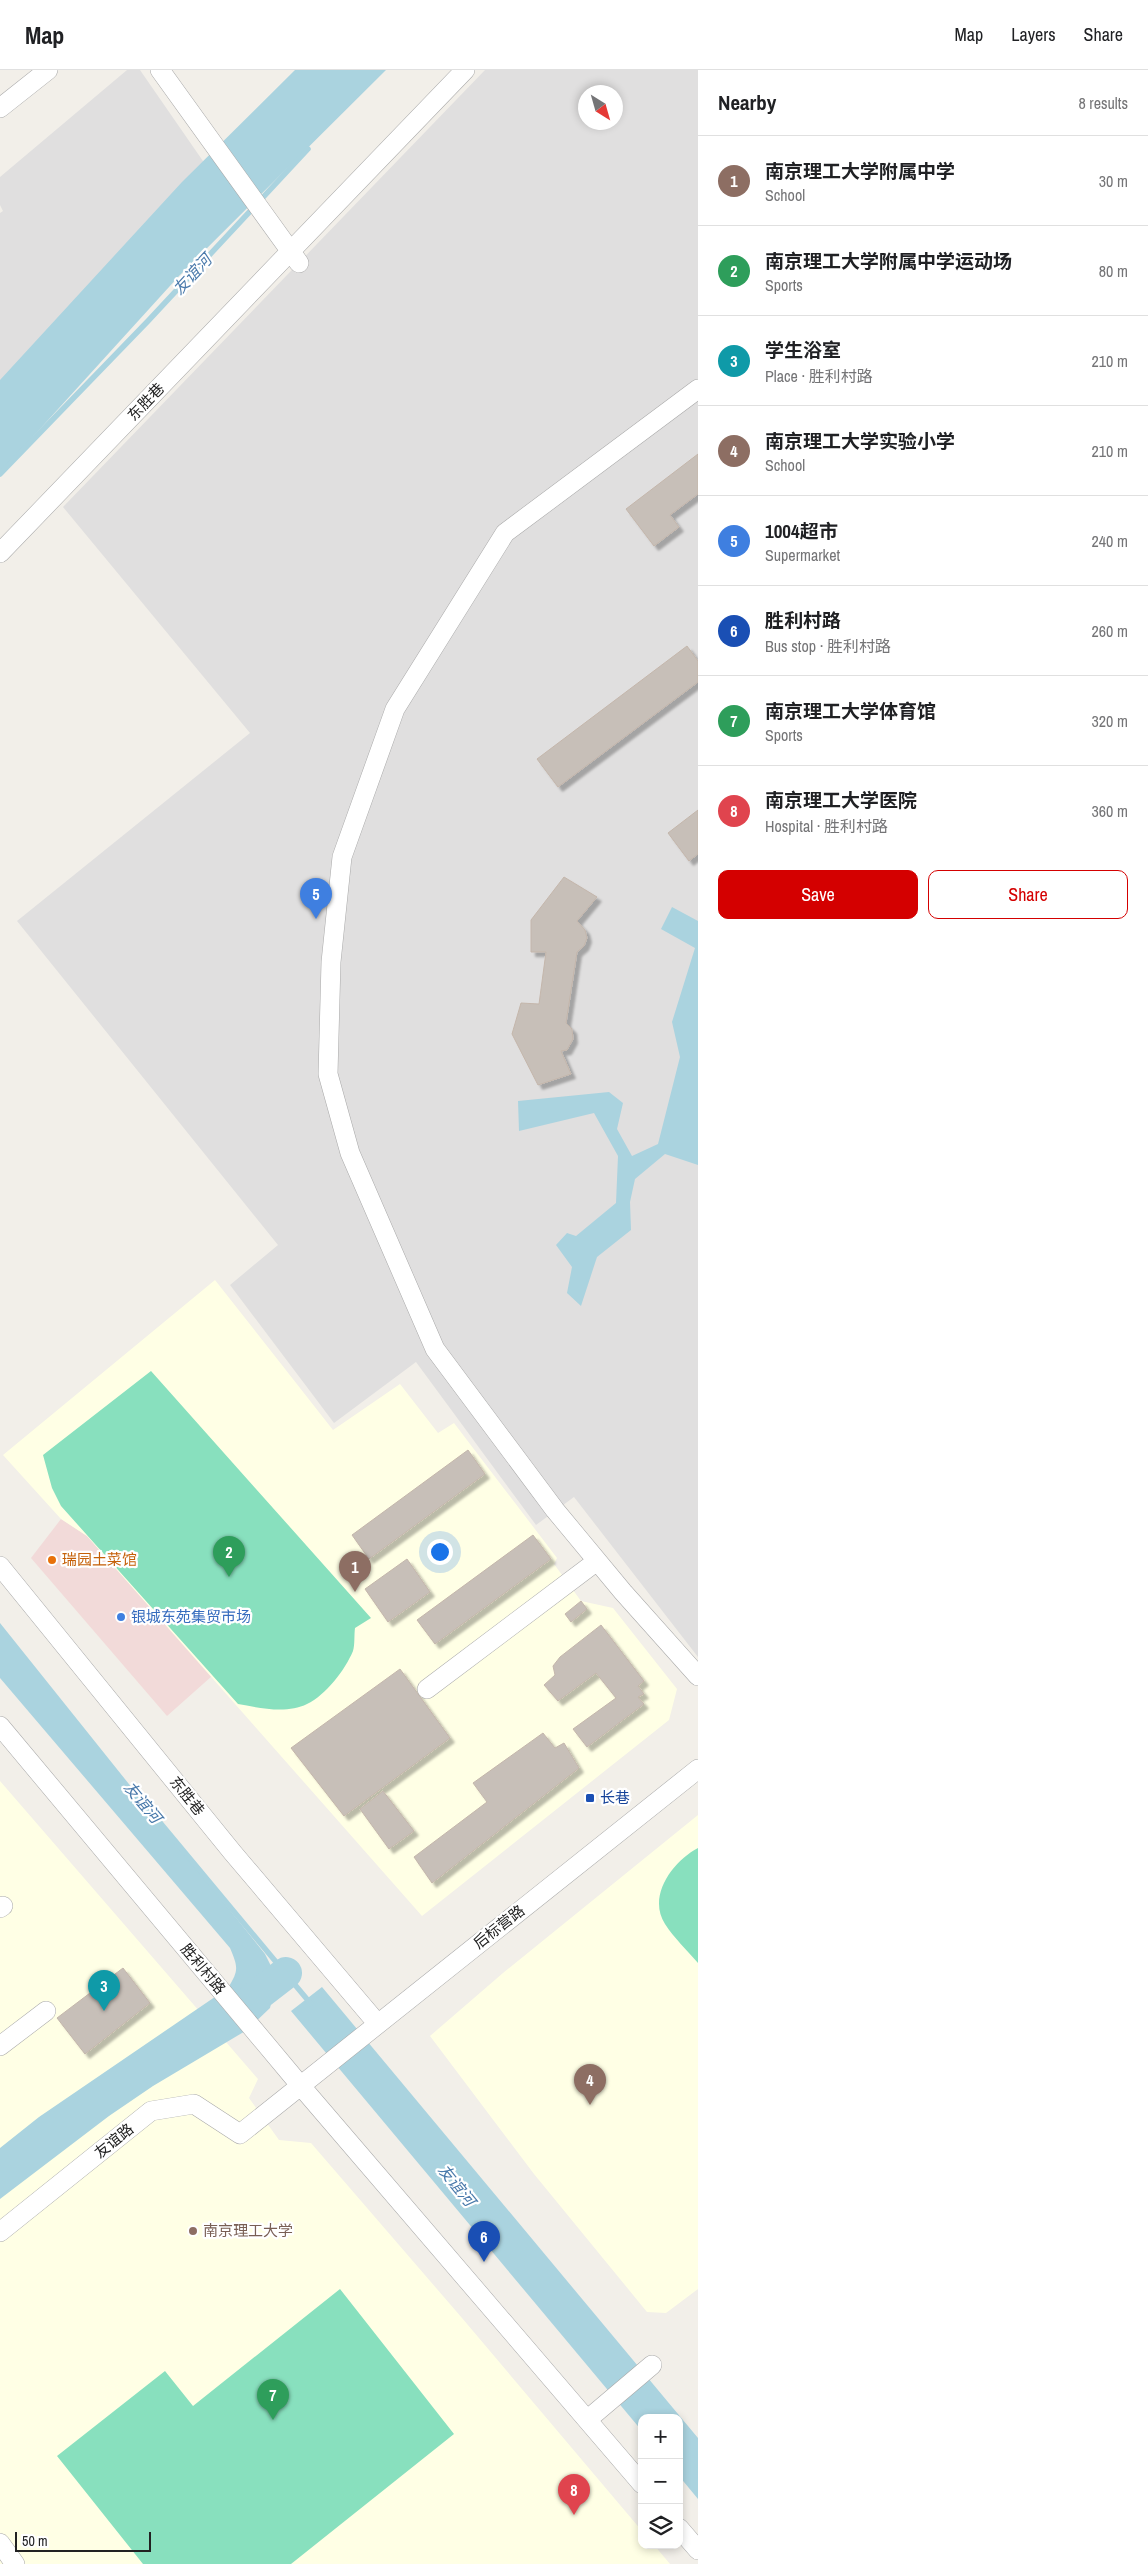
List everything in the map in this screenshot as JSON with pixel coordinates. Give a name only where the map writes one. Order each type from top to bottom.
[{"type":"street","points":[[0,108],[48,70]]},
{"type":"street","points":[[160,70],[295,257]]},
{"type":"street","name":"东胜巷","points":[[0,553],[295,257],[465,70]]},
{"type":"street","points":[[698,389],[505,533],[396,709],[342,857],[331,962],[328,1074],[350,1153],[435,1348],[555,1510],[698,1676]]},
{"type":"street","points":[[427,1689],[597,1561]]},
{"type":"street","name":"东胜巷","points":[[0,1566],[233,1853],[378,2023]]},
{"type":"street","name":"胜利村路","points":[[0,1726],[300,2086],[638,2479]]},
{"type":"street","name":"后标营路","points":[[240,2134],[698,1770]]},
{"type":"street","points":[[0,2046],[46,2011]]},
{"type":"street","name":"友谊路","points":[[0,2232],[151,2111],[194,2104],[240,2134]]},
{"type":"street","points":[[588,2420],[652,2365]]},
{"type":"street","points":[[683,2533],[698,2550]]},
{"type":"street","points":[[0,2544],[15,2564]]},
{"type":"shaded area","points":[[127,70],[140,70],[214,177],[0,407],[0,213],[3,211],[0,205],[0,177]]},
{"type":"shaded area","points":[[485,70],[698,70],[698,1657],[574,1497],[536,1525],[416,1362],[334,1423],[230,1285],[278,1245],[17,921],[250,733],[63,507]]},
{"type":"shaded area","points":[[215,1280],[333,1430],[400,1384],[438,1433],[454,1423],[557,1558],[554,1564],[581,1601],[613,1608],[677,1689],[669,1720],[422,1916],[87,1536],[61,1519],[3,1455]]},
{"type":"shaded area","name":"银城东苑集贸市场","points":[[61,1519],[87,1536],[212,1676],[167,1716],[31,1558]]},
{"type":"shaded area","name":"南京理工大学","points":[[0,1781],[258,2079],[249,2098],[279,2140],[311,2143],[638,2526],[638,2549],[657,2549],[670,2564],[0,2564]]},
{"type":"shaded area","points":[[698,1815],[698,2289],[666,2313],[647,2312],[534,2174],[430,2036],[503,1973]]},
{"type":"green space","points":[[151,1371],[371,1618],[355,1628],[353,1651],[340,1674],[321,1695],[307,1704],[291,1709],[282,1709],[238,1704],[61,1506],[52,1488],[43,1455]]},
{"type":"green space","points":[[698,1848],[698,1963],[665,1924],[660,1913],[659,1902],[665,1880],[672,1870],[680,1861]]},
{"type":"green space","points":[[340,2289],[454,2434],[291,2564],[143,2564],[57,2456],[165,2371],[193,2406]]},
{"type":"water","points":[[295,70],[386,70],[179,276],[0,473],[0,380],[182,182]]},
{"type":"water","points":[[672,907],[698,921],[698,1165],[665,1154],[635,1179],[630,1202],[631,1230],[597,1257],[581,1306],[567,1293],[572,1267],[556,1245],[567,1233],[576,1236],[616,1203],[618,1156],[594,1113],[519,1131],[518,1101],[609,1092],[623,1103],[617,1129],[632,1156],[658,1144],[680,1057],[672,1022],[695,948],[661,929]]},
{"type":"water","points":[[0,1623],[265,1954],[277,1978],[270,2008],[247,2030],[153,2086],[109,2116],[0,2199],[0,2148],[39,2117],[228,1988],[236,1968],[230,1948],[0,1678]]},
{"type":"water","points":[[322,1987],[678,2414],[638,2414],[638,2426],[291,2011]]},
{"type":"water","points":[[683,2420],[698,2438],[698,2499],[683,2481]]},
{"type":"building","points":[[698,454],[698,494],[670,515],[679,527],[654,546],[626,509]]},
{"type":"building","points":[[687,646],[698,661],[698,682],[558,787],[537,759]]},
{"type":"building","points":[[698,810],[698,854],[689,861],[668,833]]},
{"type":"building","points":[[564,877],[597,897],[577,921],[585,930],[587,938],[584,946],[577,952],[566,1023],[572,1029],[573,1039],[567,1050],[561,1051],[571,1074],[538,1085],[512,1034],[521,1003],[539,1004],[546,952],[531,952],[531,920]]},
{"type":"building","points":[[468,1450],[485,1474],[369,1559],[352,1535]]},
{"type":"building","points":[[533,1535],[551,1559],[435,1644],[417,1620]]},
{"type":"building","points":[[407,1559],[430,1592],[388,1622],[365,1589]]},
{"type":"building","points":[[581,1601],[587,1609],[571,1622],[565,1614]]},
{"type":"building","points":[[601,1625],[644,1681],[638,1686],[644,1694],[638,1697],[644,1704],[587,1747],[573,1729],[616,1698],[596,1673],[558,1701],[544,1685],[555,1675],[553,1666],[560,1657]]},
{"type":"building","points":[[400,1669],[450,1738],[344,1816],[291,1748]]},
{"type":"building","points":[[543,1733],[555,1748],[564,1743],[579,1768],[432,1883],[414,1857],[487,1802],[473,1783]]},
{"type":"building","points":[[383,1791],[414,1831],[389,1849],[360,1809]]},
{"type":"building","points":[[123,1968],[150,2003],[85,2054],[57,2018]]},
{"type":"waterway","name":"友谊河","points":[[0,474],[148,321],[308,149]]},
{"type":"waterway","name":"友谊河","points":[[152,1813],[311,2004]]},
{"type":"waterway","name":"友谊河","points":[[242,2007],[286,1973]]},
{"type":"place","name":"1004超市","points":[[316,919]]},
{"type":"place","name":"瑞园土菜馆","points":[[52,1560]]},
{"type":"place","name":"南京理工大学附属中学运动场","points":[[229,1577]]},
{"type":"place","name":"南京理工大学附属中学","points":[[355,1592]]},
{"type":"place","name":"银城东苑集贸市场","points":[[121,1617]]},
{"type":"place","name":"长巷","points":[[590,1798]]},
{"type":"place","name":"学生浴室","points":[[104,2011]]},
{"type":"place","name":"南京理工大学实验小学","points":[[590,2105]]},
{"type":"place","name":"南京理工大学","points":[[193,2231]]},
{"type":"place","name":"胜利村路","points":[[484,2262]]},
{"type":"place","name":"南京理工大学体育馆","points":[[273,2420]]},
{"type":"place","name":"南京理工大学医院","points":[[574,2515]]}]
